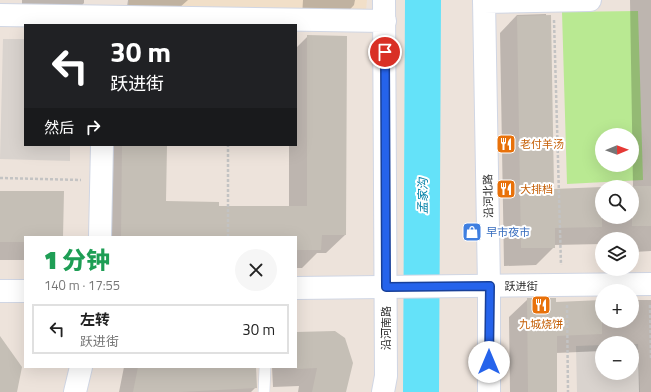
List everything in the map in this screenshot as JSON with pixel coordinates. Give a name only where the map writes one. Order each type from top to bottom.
[{"type":"street","points":[[484,1],[590,0]]},
{"type":"street","name":"沿河北路","points":[[484,1],[489,286],[489,392]]},
{"type":"street","points":[[0,15],[104,21],[384,10]]},
{"type":"street","name":"沿河南路","points":[[383,392],[386,376],[392,287],[384,10]]},
{"type":"street","points":[[100,236],[102,146]]},
{"type":"street","name":"跃进街","points":[[297,288],[649,284]]},
{"type":"street","points":[[0,291],[24,290]]},
{"type":"street","points":[[75,392],[81,368]]},
{"type":"lane","points":[[264,392],[265,368]]},
{"type":"path","points":[[554,24],[561,252]]},
{"type":"path","points":[[228,146],[228,236]]},
{"type":"path","points":[[0,178],[101,180]]},
{"type":"path","points":[[649,284],[651,358]]},
{"type":"path","points":[[566,301],[568,392]]},
{"type":"shaded area","points":[[129,0],[367,0],[366,10],[129,6]]},
{"type":"shaded area","points":[[3,39],[24,39],[24,146],[70,146],[70,161],[0,159]]},
{"type":"shaded area","points":[[595,345],[595,380],[639,380],[639,368],[640,392],[577,392],[576,346]]},
{"type":"green space","points":[[638,11],[643,180],[595,180],[595,183],[567,184],[562,12]]},
{"type":"building","points":[[551,15],[554,189],[595,187],[595,224],[602,224],[602,227],[555,228],[555,248],[521,248],[517,16]]},
{"type":"building","points":[[307,35],[347,36],[346,235],[322,235],[321,250],[297,250],[297,236],[121,236],[122,146],[167,146],[166,201],[219,202],[219,206],[307,206]]},
{"type":"building","points":[[639,186],[651,186],[651,226],[632,226],[632,224],[639,224]]},
{"type":"building","points":[[0,191],[64,191],[63,236],[24,236],[24,242],[0,242]]},
{"type":"building","points":[[527,298],[556,298],[556,302],[595,300],[595,328],[602,328],[602,334],[557,336],[557,392],[528,392]]},
{"type":"building","points":[[335,331],[345,338],[353,363],[346,392],[312,392],[317,368],[296,369],[297,332]]},
{"type":"building","points":[[0,336],[22,367],[17,392],[0,392]]},
{"type":"building","points":[[138,368],[256,368],[257,388],[181,392],[133,392]]},
{"type":"waterway","name":"孟家沟","points":[[421,392],[423,0]]},
{"type":"place","name":"老付羊汤","points":[[506,144]]},
{"type":"place","name":"大排档","points":[[506,189]]},
{"type":"place","name":"早市夜市","points":[[472,232]]},
{"type":"place","name":"九城烧饼","points":[[541,305]]},
{"type":"route","points":[[385,52],[386,287],[490,286],[489,362]]}]
